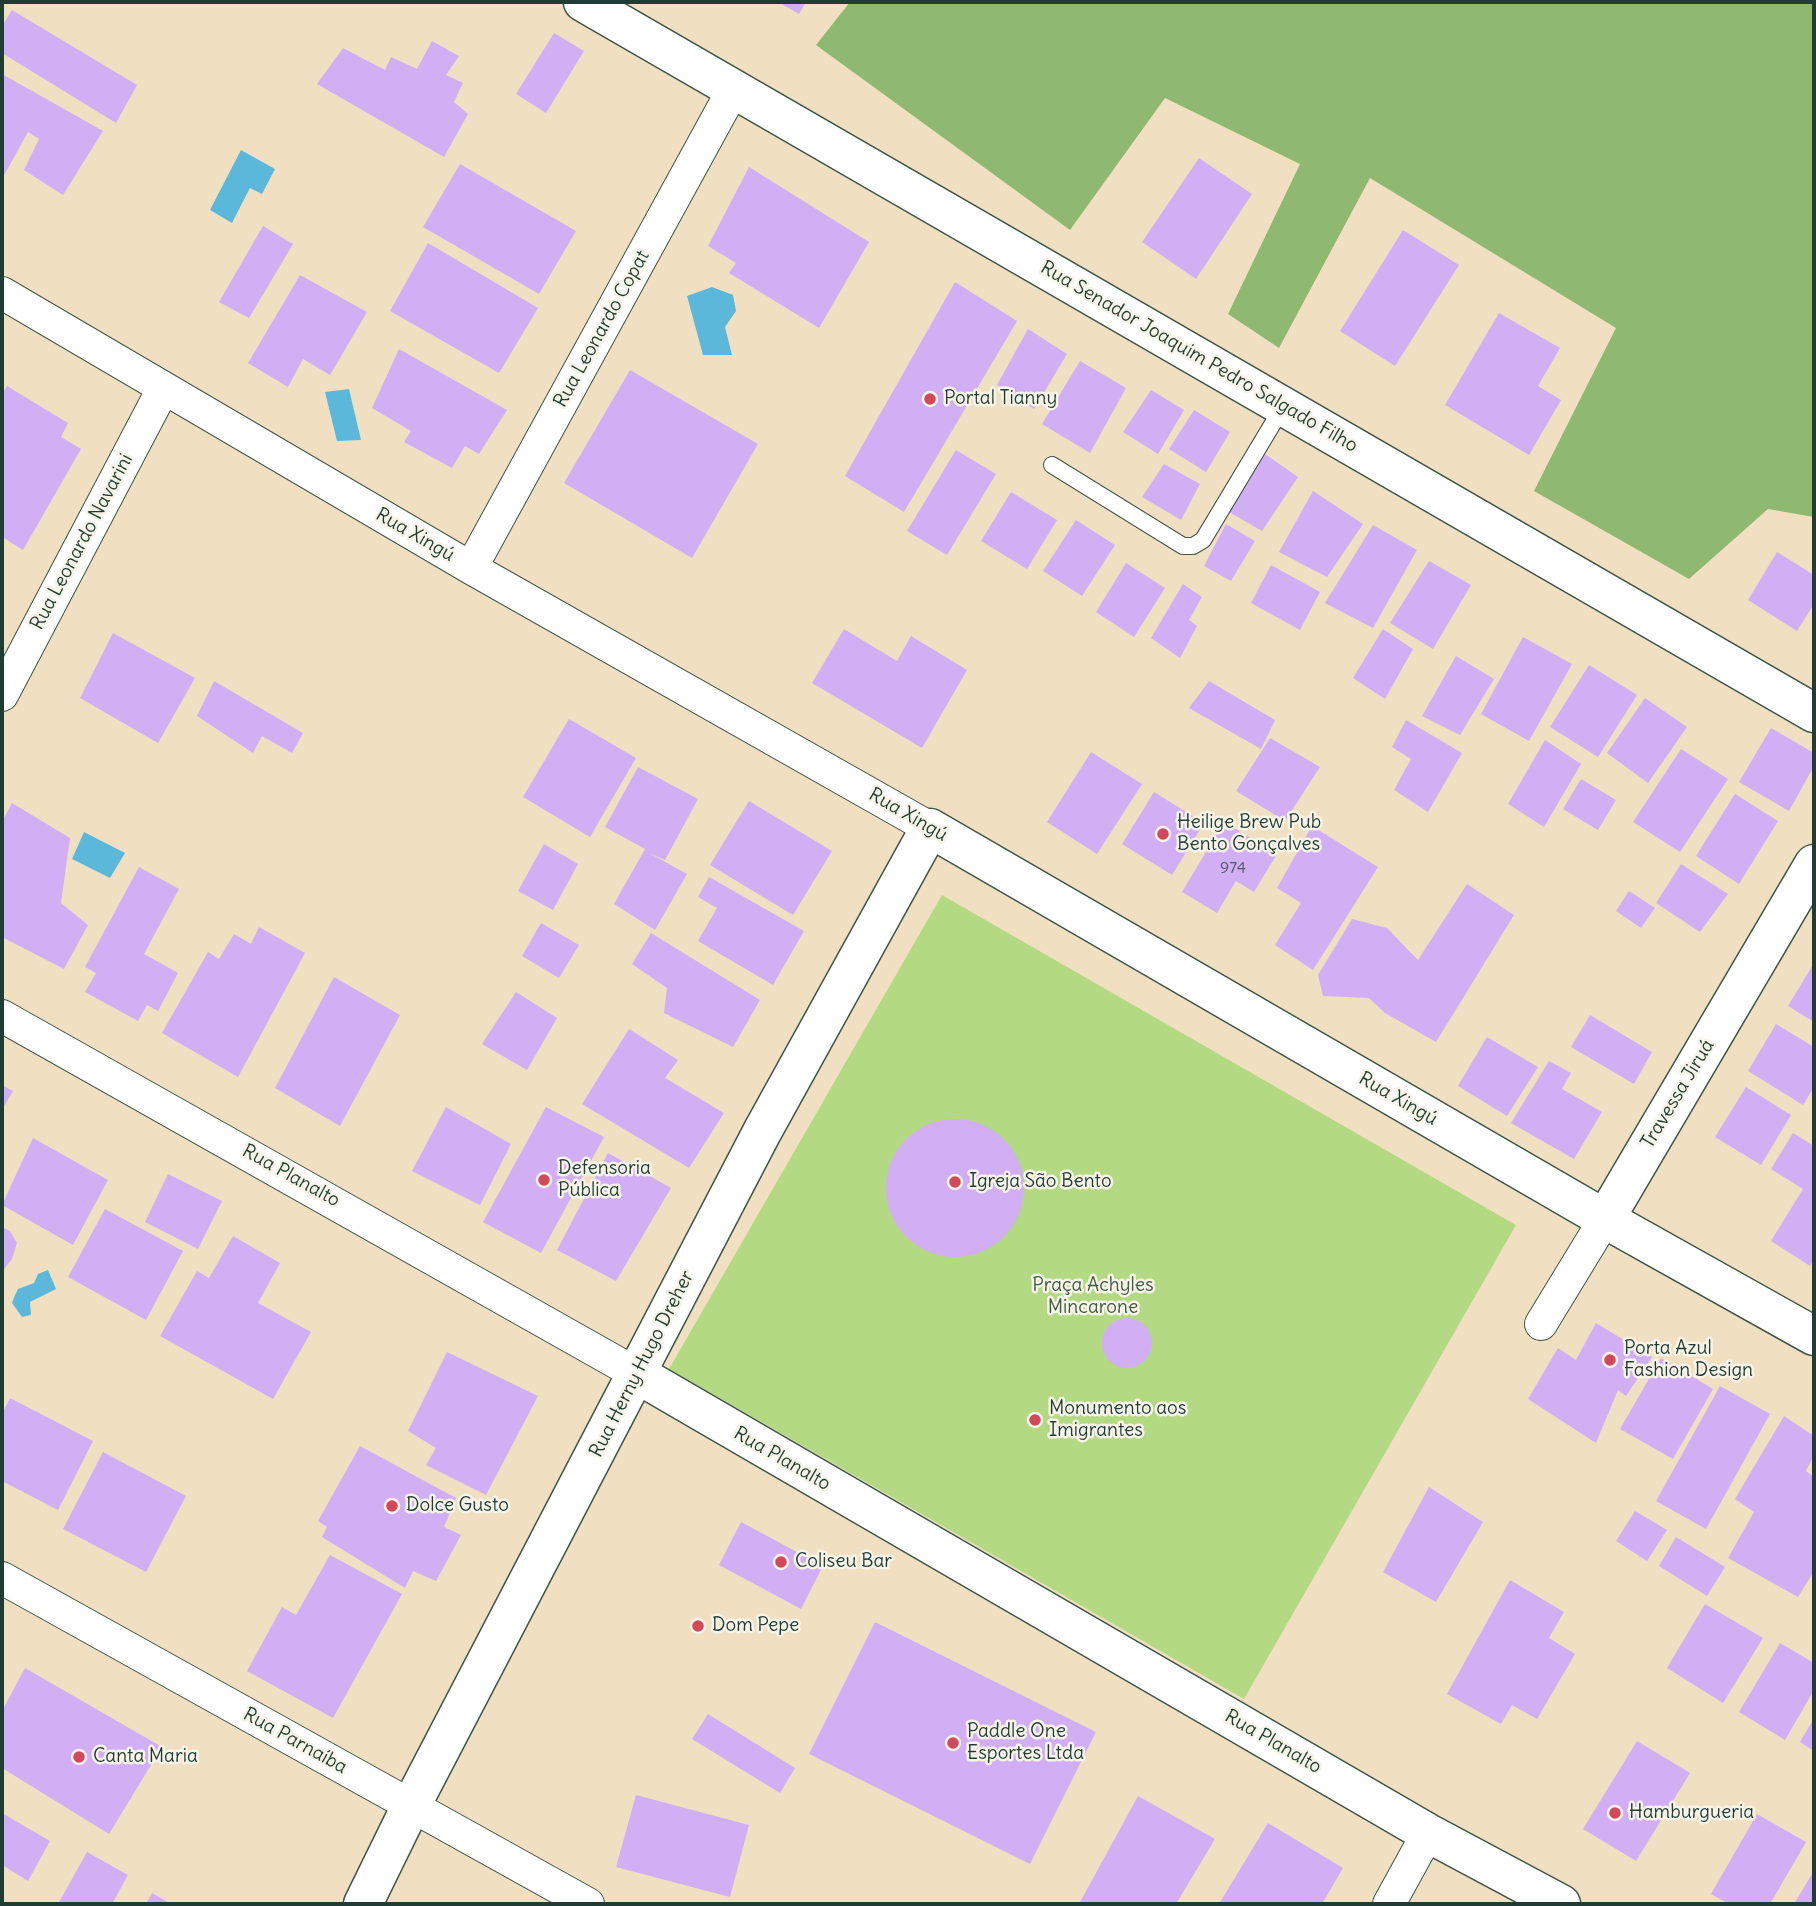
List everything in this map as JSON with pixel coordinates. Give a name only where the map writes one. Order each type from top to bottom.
[{"type":"main road","name":"Rua Senador Joaquim Pedro Salgado Filho","points":[[583,2],[1814,713]]},
{"type":"main road","name":"Rua Xingú","points":[[930,828],[1605,1219],[1814,1336]]},
{"type":"main road","name":"Rua Herny Hugo Dreher","points":[[363,1904],[411,1806],[762,1132],[930,828]]},
{"type":"main road","name":"Travessa Jiruá","points":[[1605,1219],[1814,864]]},
{"type":"main road","name":"Rua Planalto","points":[[638,1374],[1428,1833],[1561,1904]]},
{"type":"street","name":"Rua Leonardo Copat","points":[[471,568],[733,90]]},
{"type":"street","name":"Rua Xingú","points":[[2,293],[471,568],[930,828]]},
{"type":"street","name":"Rua Leonardo Navarini","points":[[2,695],[163,389]]},
{"type":"street","name":"Rua Planalto","points":[[2,1016],[638,1374]]},
{"type":"street","name":"Travessa Jiruá","points":[[1541,1324],[1605,1219]]},
{"type":"street","name":"Rua Parnaíba","points":[[2,1578],[588,1904]]},
{"type":"street","points":[[1390,1904],[1428,1833]]},
{"type":"lane","points":[[1052,466],[1183,546],[1193,546],[1203,540],[1284,405]]},
{"type":"green space","points":[[850,2],[1814,2],[1814,517],[1768,509],[1689,579],[1534,491],[1616,328],[1370,178],[1279,348],[1228,314],[1300,164],[1165,98],[1070,230],[816,45]]},
{"type":"green space","name":"Praça Achyles Mincarone","points":[[942,895],[1516,1225],[1244,1699],[669,1369]]},
{"type":"water","points":[[241,150],[275,169],[262,194],[250,188],[232,223],[210,210]]},
{"type":"water","points":[[712,287],[733,295],[736,311],[725,327],[732,355],[703,355],[687,296]]},
{"type":"water","points":[[349,389],[361,440],[337,441],[325,392]]},
{"type":"water","points":[[84,832],[125,853],[110,878],[72,859]]},
{"type":"water","points":[[48,1270],[56,1289],[30,1302],[31,1315],[22,1317],[12,1303],[18,1289],[34,1283],[38,1274]]},
{"type":"building","points":[[778,2],[806,2],[799,14]]},
{"type":"building","points":[[12,10],[137,85],[116,123],[2,53],[2,26]]},
{"type":"building","points":[[554,33],[584,51],[546,113],[516,94]]},
{"type":"building","points":[[432,41],[459,56],[446,75],[463,83],[454,102],[468,114],[444,157],[317,84],[343,48],[385,70],[391,57],[417,69]]},
{"type":"building","points":[[2,74],[103,131],[63,195],[24,170],[39,139],[28,132],[2,179]]},
{"type":"building","points":[[1199,158],[1252,194],[1196,279],[1142,242]]},
{"type":"building","points":[[460,164],[576,231],[539,294],[423,227]]},
{"type":"building","points":[[749,167],[869,242],[819,328],[729,273],[736,263],[708,246]]},
{"type":"building","points":[[263,226],[293,244],[249,318],[219,302]]},
{"type":"building","points":[[1403,230],[1459,265],[1395,366],[1340,331]]},
{"type":"building","points":[[428,243],[538,308],[499,373],[390,311]]},
{"type":"building","points":[[300,275],[367,312],[330,375],[303,359],[288,387],[248,363]]},
{"type":"building","name":"Portal Tianny","points":[[955,282],[1017,321],[904,512],[845,476]]},
{"type":"building","points":[[1499,313],[1560,348],[1538,386],[1561,400],[1529,455],[1445,405]]},
{"type":"building","points":[[1028,329],[1067,354],[1034,409],[997,385]]},
{"type":"building","points":[[399,349],[507,410],[479,454],[465,446],[452,468],[404,442],[411,431],[372,408]]},
{"type":"building","points":[[1080,361],[1126,388],[1090,453],[1042,424]]},
{"type":"building","points":[[630,370],[758,444],[692,558],[564,483]]},
{"type":"building","points":[[7,386],[68,423],[61,437],[81,449],[23,550],[2,537],[2,394]]},
{"type":"building","points":[[1151,390],[1184,410],[1158,454],[1123,432]]},
{"type":"building","points":[[1194,410],[1230,432],[1206,472],[1169,449]]},
{"type":"building","points":[[956,450],[996,474],[947,555],[907,531]]},
{"type":"building","points":[[1265,454],[1298,477],[1262,531],[1229,512]]},
{"type":"building","points":[[1164,464],[1200,484],[1181,520],[1142,497]]},
{"type":"building","points":[[1313,491],[1363,524],[1327,577],[1279,552]]},
{"type":"building","points":[[1011,492],[1057,520],[1027,569],[981,541]]},
{"type":"building","points":[[1076,520],[1115,545],[1082,596],[1043,571]]},
{"type":"building","points":[[1226,524],[1255,541],[1231,581],[1204,566]]},
{"type":"building","points":[[1373,525],[1417,550],[1373,628],[1325,603]]},
{"type":"building","points":[[1777,552],[1814,575],[1814,604],[1797,631],[1748,600]]},
{"type":"building","points":[[1429,561],[1471,585],[1433,649],[1390,623]]},
{"type":"building","points":[[1126,563],[1165,588],[1134,637],[1096,612]]},
{"type":"building","points":[[1271,565],[1320,592],[1300,630],[1251,603]]},
{"type":"building","points":[[1183,584],[1202,597],[1189,620],[1197,626],[1180,658],[1151,638]]},
{"type":"building","points":[[844,629],[897,661],[911,636],[967,670],[922,748],[812,683]]},
{"type":"building","points":[[1383,629],[1413,649],[1385,699],[1353,678]]},
{"type":"building","points":[[113,633],[195,678],[158,743],[80,698]]},
{"type":"building","points":[[1523,637],[1572,664],[1529,741],[1481,714]]},
{"type":"building","points":[[1456,656],[1494,679],[1460,735],[1422,716]]},
{"type":"building","points":[[1589,665],[1637,695],[1598,757],[1550,727]]},
{"type":"building","points":[[214,681],[303,733],[292,753],[262,736],[253,753],[197,716]]},
{"type":"building","points":[[1209,681],[1275,720],[1261,749],[1189,708]]},
{"type":"building","points":[[1645,698],[1687,727],[1648,783],[1607,753]]},
{"type":"building","points":[[569,719],[636,758],[590,837],[523,797]]},
{"type":"building","points":[[1406,720],[1462,753],[1428,812],[1394,790],[1411,759],[1392,747]]},
{"type":"building","points":[[1771,728],[1814,753],[1814,766],[1789,811],[1739,782]]},
{"type":"building","points":[[1270,738],[1320,767],[1285,821],[1236,791]]},
{"type":"building","points":[[1545,740],[1581,764],[1544,827],[1508,804]]},
{"type":"building","points":[[1681,749],[1728,779],[1680,852],[1633,822]]},
{"type":"building","points":[[1091,752],[1142,784],[1097,854],[1047,822]]},
{"type":"building","points":[[638,767],[698,799],[665,860],[649,853],[687,874],[655,930],[614,904],[645,849],[605,827]]},
{"type":"building","points":[[1581,779],[1616,800],[1598,830],[1563,809]]},
{"type":"building","name":"Heilige Brew Pub Bento Gonçalves","points":[[1154,792],[1204,823],[1172,875],[1122,844]]},
{"type":"building","points":[[1735,794],[1778,821],[1739,884],[1696,856]]},
{"type":"building","points":[[749,801],[832,851],[793,915],[710,865]]},
{"type":"building","points":[[12,803],[70,838],[61,903],[88,925],[64,969],[2,937],[2,822]]},
{"type":"building","points":[[1224,822],[1277,854],[1254,892],[1236,881],[1217,913],[1182,892]]},
{"type":"building","points":[[1312,826],[1378,867],[1313,970],[1275,945],[1301,903],[1277,888]]},
{"type":"building","points":[[544,844],[578,864],[553,910],[518,891]]},
{"type":"building","points":[[1681,864],[1728,894],[1700,932],[1656,903]]},
{"type":"building","points":[[139,867],[179,889],[144,954],[178,973],[158,1011],[147,1005],[138,1021],[85,992],[96,973],[85,967]]},
{"type":"building","points":[[709,877],[804,931],[773,985],[698,941],[717,908],[698,897]]},
{"type":"building","points":[[1467,884],[1514,915],[1436,1042],[1385,1013],[1369,998],[1323,996],[1318,975],[1352,919],[1387,928],[1418,960]]},
{"type":"building","points":[[1629,891],[1655,908],[1641,928],[1616,911]]},
{"type":"building","points":[[541,923],[579,945],[559,978],[522,956]]},
{"type":"building","points":[[259,927],[305,953],[238,1077],[162,1033],[208,952],[219,959],[234,934],[251,944]]},
{"type":"building","points":[[651,933],[760,1000],[733,1047],[664,1013],[667,988],[632,964]]},
{"type":"building","points":[[1814,963],[1814,1022],[1788,1006]]},
{"type":"building","points":[[334,977],[400,1015],[340,1126],[275,1088]]},
{"type":"building","points":[[516,992],[557,1018],[527,1070],[482,1044]]},
{"type":"building","points":[[1590,1015],[1652,1052],[1634,1084],[1571,1047]]},
{"type":"building","points":[[1776,1024],[1814,1047],[1814,1087],[1803,1105],[1748,1071]]},
{"type":"building","points":[[629,1029],[678,1060],[665,1078],[724,1113],[689,1168],[582,1104]]},
{"type":"building","points":[[1487,1037],[1538,1067],[1507,1116],[1458,1086]]},
{"type":"building","points":[[1549,1061],[1571,1073],[1562,1089],[1602,1112],[1574,1159],[1511,1123]]},
{"type":"building","points":[[2,1085],[13,1091],[2,1110]]},
{"type":"building","points":[[1746,1087],[1791,1115],[1761,1165],[1715,1137]]},
{"type":"building","points":[[446,1107],[511,1144],[480,1205],[412,1171]]},
{"type":"building","name":"Defensoria Pública","points":[[546,1107],[604,1137],[541,1253],[483,1222]]},
{"type":"building","name":"Igreja São Bento","points":[[955,1119],[982,1124],[1004,1139],[1019,1161],[1024,1188],[1019,1215],[1004,1237],[982,1252],[955,1257],[928,1252],[906,1237],[891,1215],[886,1188],[891,1161],[906,1139],[928,1124]]},
{"type":"building","points":[[1793,1133],[1814,1146],[1814,1259],[1810,1266],[1771,1241],[1803,1189],[1771,1169]]},
{"type":"building","points":[[33,1138],[108,1180],[73,1245],[2,1205]]},
{"type":"building","points":[[608,1153],[671,1188],[616,1281],[557,1250]]},
{"type":"building","points":[[168,1174],[222,1201],[198,1249],[145,1222]]},
{"type":"building","points":[[105,1209],[183,1251],[146,1320],[68,1277]]},
{"type":"building","points":[[2,1227],[10,1231],[17,1243],[12,1259],[2,1272]]},
{"type":"building","points":[[233,1236],[280,1263],[258,1303],[311,1332],[273,1399],[160,1336],[197,1271],[209,1278]]},
{"type":"building","points":[[1127,1318],[1145,1325],[1152,1343],[1145,1361],[1127,1368],[1109,1361],[1102,1343],[1109,1325]]},
{"type":"building","points":[[1596,1323],[1652,1357],[1626,1396],[1618,1390],[1596,1443],[1528,1399],[1558,1348],[1576,1360]]},
{"type":"building","points":[[447,1352],[538,1396],[486,1495],[426,1465],[436,1448],[408,1431]]},
{"type":"building","points":[[1661,1358],[1713,1389],[1673,1459],[1620,1429]]},
{"type":"building","points":[[1720,1386],[1770,1414],[1706,1529],[1656,1501]]},
{"type":"building","points":[[10,1398],[93,1441],[58,1510],[2,1481],[2,1414]]},
{"type":"building","points":[[1784,1416],[1814,1436],[1814,1455],[1806,1471],[1814,1477],[1814,1571],[1798,1597],[1728,1558],[1754,1512],[1735,1499]]},
{"type":"building","points":[[360,1446],[456,1498],[444,1527],[461,1535],[436,1581],[413,1571],[405,1588],[322,1537],[327,1527],[318,1521]]},
{"type":"building","points":[[103,1452],[186,1496],[146,1572],[63,1529]]},
{"type":"building","points":[[1429,1487],[1483,1522],[1436,1602],[1383,1572]]},
{"type":"building","points":[[1635,1511],[1667,1530],[1647,1561],[1616,1541]]},
{"type":"building","points":[[741,1522],[823,1566],[801,1609],[719,1565]]},
{"type":"building","points":[[1676,1537],[1725,1567],[1707,1596],[1659,1566]]},
{"type":"building","points":[[330,1555],[402,1594],[333,1718],[247,1671],[282,1607],[296,1615]]},
{"type":"building","points":[[1510,1580],[1564,1612],[1549,1638],[1575,1654],[1537,1719],[1512,1705],[1501,1724],[1447,1694]]},
{"type":"building","points":[[1705,1604],[1763,1638],[1723,1703],[1667,1668]]},
{"type":"building","name":"Paddle One Esportes Ltda","points":[[875,1622],[1096,1732],[1030,1864],[809,1754]]},
{"type":"building","points":[[1780,1643],[1814,1663],[1814,1690],[1785,1740],[1739,1712]]},
{"type":"building","name":"Canta Maria","points":[[25,1668],[162,1747],[109,1834],[2,1768],[2,1711]]},
{"type":"building","points":[[708,1714],[795,1768],[780,1793],[692,1739]]},
{"type":"building","points":[[1814,1718],[1814,1751],[1800,1742]]},
{"type":"building","points":[[1637,1741],[1690,1773],[1636,1861],[1583,1829]]},
{"type":"building","points":[[636,1795],[749,1825],[730,1897],[616,1867]]},
{"type":"building","points":[[1138,1796],[1215,1839],[1176,1904],[1079,1904]]},
{"type":"building","points":[[2,1813],[50,1841],[28,1881],[2,1865]]},
{"type":"building","points":[[1757,1814],[1806,1842],[1770,1904],[1729,1904],[1711,1894]]},
{"type":"building","points":[[1268,1823],[1343,1868],[1322,1904],[1219,1904]]},
{"type":"building","points":[[87,1852],[128,1875],[112,1904],[58,1904]]},
{"type":"building","points":[[1812,1874],[1814,1904],[1794,1904]]},
{"type":"building","points":[[152,1893],[171,1904],[146,1904]]},
{"type":"place","name":"Portal Tianny","points":[[930,399]]},
{"type":"place","name":"Heilige Brew Pub Bento Gonçalves","points":[[1163,834]]},
{"type":"place","name":"Defensoria Pública","points":[[544,1180]]},
{"type":"place","name":"Igreja São Bento","points":[[955,1182]]},
{"type":"place","name":"Porta Azul Fashion Design","points":[[1610,1360]]},
{"type":"place","name":"Monumento aos Imigrantes","points":[[1035,1420]]},
{"type":"place","name":"Dolce Gusto","points":[[392,1506]]},
{"type":"place","name":"Coliseu Bar","points":[[781,1562]]},
{"type":"place","name":"Dom Pepe","points":[[698,1626]]},
{"type":"place","name":"Paddle One Esportes Ltda","points":[[953,1743]]},
{"type":"place","name":"Canta Maria","points":[[79,1757]]},
{"type":"place","name":"Hamburgueria","points":[[1615,1813]]}]
